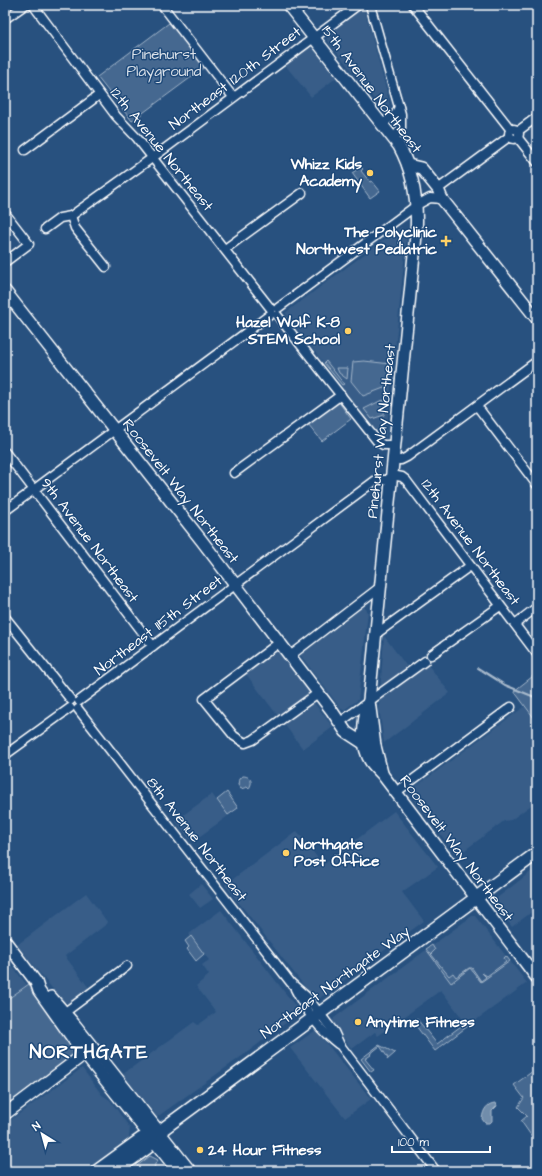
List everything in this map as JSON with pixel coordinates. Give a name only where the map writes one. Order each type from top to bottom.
[{"type":"main road","name":"15th Avenue Northeast","points":[[288,5],[394,139],[404,155],[408,165],[421,168],[537,319]]},
{"type":"main road","name":"Pinehurst Way Northeast","points":[[369,742],[369,700],[416,235],[416,205],[408,165]]},
{"type":"main road","name":"Roosevelt Way Northeast","points":[[5,291],[280,642],[346,732],[369,742]]},
{"type":"main road","name":"Pinehurst Way Northeast","points":[[369,700],[364,714],[369,742]]},
{"type":"main road","name":"Roosevelt Way Northeast","points":[[332,711],[369,742],[382,774],[395,793],[536,975]]},
{"type":"main road","name":"Northeast Northgate Way","points":[[97,1171],[141,1139],[155,1134],[537,853]]},
{"type":"main road","points":[[5,941],[36,982],[43,997],[78,1046],[89,1051]]},
{"type":"main road","points":[[36,982],[43,987],[64,1013],[89,1051],[155,1134],[190,1171]]},
{"type":"main road","points":[[5,1114],[89,1051]]},
{"type":"main road","name":"Northeast Northgate Way","points":[[115,1171],[147,1148],[155,1134]]},
{"type":"main road","points":[[155,1134],[178,1171]]},
{"type":"street","points":[[5,19],[25,5]]},
{"type":"street","name":"12th Avenue Northeast","points":[[33,5],[99,95],[153,157],[379,443],[395,446]]},
{"type":"street","points":[[162,5],[233,97]]},
{"type":"street","name":"Northeast 120th Street","points":[[45,229],[60,218],[71,216],[358,5]]},
{"type":"street","points":[[370,5],[402,121],[401,128],[394,139]]},
{"type":"street","points":[[413,5],[537,162]]},
{"type":"street","points":[[25,150],[99,95]]},
{"type":"street","points":[[382,124],[395,115],[399,107]]},
{"type":"street","points":[[5,511],[275,312],[416,205],[440,194],[537,117]]},
{"type":"street","points":[[225,249],[302,193]]},
{"type":"street","points":[[5,213],[29,244],[5,262]]},
{"type":"street","points":[[71,216],[75,228],[106,267]]},
{"type":"street","points":[[393,460],[401,460],[405,458],[537,361]]},
{"type":"street","points":[[234,474],[341,395]]},
{"type":"street","points":[[477,406],[537,485]]},
{"type":"street","name":"9th Avenue Northeast","points":[[5,452],[153,646]]},
{"type":"street","name":"12th Avenue Northeast","points":[[391,478],[402,476],[406,480],[537,654]]},
{"type":"street","name":"Northeast 115th Street","points":[[5,756],[376,480],[391,478]]},
{"type":"street","points":[[376,634],[470,566]]},
{"type":"street","points":[[290,656],[380,587]]},
{"type":"street","points":[[343,720],[500,606]]},
{"type":"street","points":[[515,624],[537,607]]},
{"type":"street","name":"8th Avenue Northeast","points":[[5,617],[294,986],[307,997],[317,1016],[334,1032],[340,1045],[436,1171]]},
{"type":"street","points":[[280,642],[204,699],[234,736],[243,742],[251,742],[318,693]]},
{"type":"street","points":[[395,793],[511,707]]},
{"type":"street","points":[[64,1013],[127,966]]},
{"type":"shaded area","points":[[360,9],[365,11],[386,88],[390,107],[390,114],[388,117],[327,40],[326,34]]},
{"type":"shaded area","points":[[312,47],[336,78],[311,97],[285,65],[308,48]]},
{"type":"shaded area","name":"Hazel Wolf K-8 STEM School","points":[[401,227],[407,234],[386,436],[382,439],[285,313]]},
{"type":"shaded area","points":[[362,604],[368,612],[358,700],[344,710],[341,709],[298,652]]},
{"type":"shaded area","points":[[384,636],[408,668],[422,657],[450,693],[384,743],[379,708]]},
{"type":"shaded area","points":[[275,645],[314,696],[311,699],[333,727],[303,749],[243,670]]},
{"type":"shaded area","points":[[525,706],[537,722],[537,801],[511,820],[504,821],[457,856],[412,797],[411,790]]},
{"type":"shaded area","points":[[212,794],[228,816],[192,842],[175,821]]},
{"type":"shaded area","points":[[394,811],[438,867],[402,892],[424,921],[316,1001],[225,885],[297,831],[323,865]]},
{"type":"shaded area","points":[[533,870],[537,876],[537,908],[512,927],[493,901]]},
{"type":"shaded area","points":[[201,884],[213,899],[200,908],[189,894]]},
{"type":"shaded area","points":[[86,893],[108,923],[65,956],[92,992],[71,1008],[66,1002],[64,1003],[17,945]]},
{"type":"shaded area","points":[[221,910],[300,1012],[249,1051],[157,1117],[123,1074],[194,1022],[198,1025],[216,1012],[196,986],[209,975],[202,965],[209,960],[189,934]]},
{"type":"shaded area","points":[[472,916],[475,916],[527,983],[468,1026],[441,990],[378,1036],[375,1032],[352,1049],[332,1023],[334,1018]]},
{"type":"shaded area","points":[[5,957],[27,985],[5,1001]]},
{"type":"shaded area","points":[[316,1030],[371,1099],[345,1118],[290,1048]]},
{"type":"shaded area","points":[[82,1068],[102,1095],[110,1100],[130,1128],[129,1138],[84,1171],[5,1171],[5,1124]]},
{"type":"shaded area","points":[[496,1103],[497,1106],[492,1111],[492,1121],[490,1123],[485,1123],[482,1119],[484,1110],[490,1104]]},
{"type":"shaded area","points":[[150,1156],[157,1158],[168,1171],[130,1171]]},
{"type":"green space","name":"Pinehurst Playground","points":[[169,23],[205,67],[132,121],[97,77]]},
{"type":"green space","points":[[361,167],[363,169],[361,171],[380,191],[370,198],[352,173]]},
{"type":"green space","points":[[326,361],[344,384],[342,385],[324,363]]},
{"type":"green space","points":[[364,361],[391,364],[389,386],[363,396],[351,381],[353,362]]},
{"type":"green space","points":[[337,368],[348,368],[347,379],[339,373]]},
{"type":"green space","points":[[385,400],[384,415],[372,419],[364,409]]},
{"type":"green space","points":[[338,401],[351,419],[322,441],[308,424]]},
{"type":"green space","points":[[537,673],[537,722],[514,691]]},
{"type":"green space","points":[[243,776],[248,777],[251,781],[249,789],[247,787],[241,789],[238,785],[239,779]]},
{"type":"green space","points":[[227,792],[238,808],[228,815],[217,800]]},
{"type":"green space","points":[[191,936],[204,954],[196,961],[187,949],[189,947],[185,941]]},
{"type":"green space","points":[[432,945],[435,950],[431,954],[449,976],[453,973],[456,977],[470,968],[451,983],[426,949]]},
{"type":"green space","points":[[506,956],[510,961],[481,982],[470,968],[472,968],[481,981],[486,977],[482,973],[487,976],[506,962],[504,958]]},
{"type":"green space","points":[[29,984],[74,1047],[74,1055],[5,1106],[5,1001]]},
{"type":"green space","points":[[417,1019],[437,1044],[465,1023],[468,1026],[435,1051],[413,1022]]},
{"type":"green space","points":[[379,1045],[395,1053],[387,1060],[388,1058],[380,1046],[365,1059],[374,1070],[371,1072],[361,1059]]},
{"type":"green space","points":[[537,1068],[537,1144],[521,1121],[527,1116],[518,1107],[524,1098],[514,1085]]},
{"type":"green space","points":[[150,1156],[158,1160],[155,1164],[154,1171],[141,1171],[137,1166]]},
{"type":"waterway","points":[[478,668],[505,685],[537,698]]},
{"type":"place","name":"Whizz Kids Academy","points":[[370,173]]},
{"type":"place","name":"The Polyclinic Northwest Pediatric","points":[[446,241]]},
{"type":"place","name":"Hazel Wolf K-8 STEM School","points":[[348,331]]},
{"type":"place","name":"Northgate Post Office","points":[[286,853]]},
{"type":"place","name":"Anytime Fitness","points":[[358,1022]]},
{"type":"place","name":"24 Hour Fitness","points":[[200,1150]]},
{"type":"district","name":"NORTHGATE","points":[[89,1051]]}]
